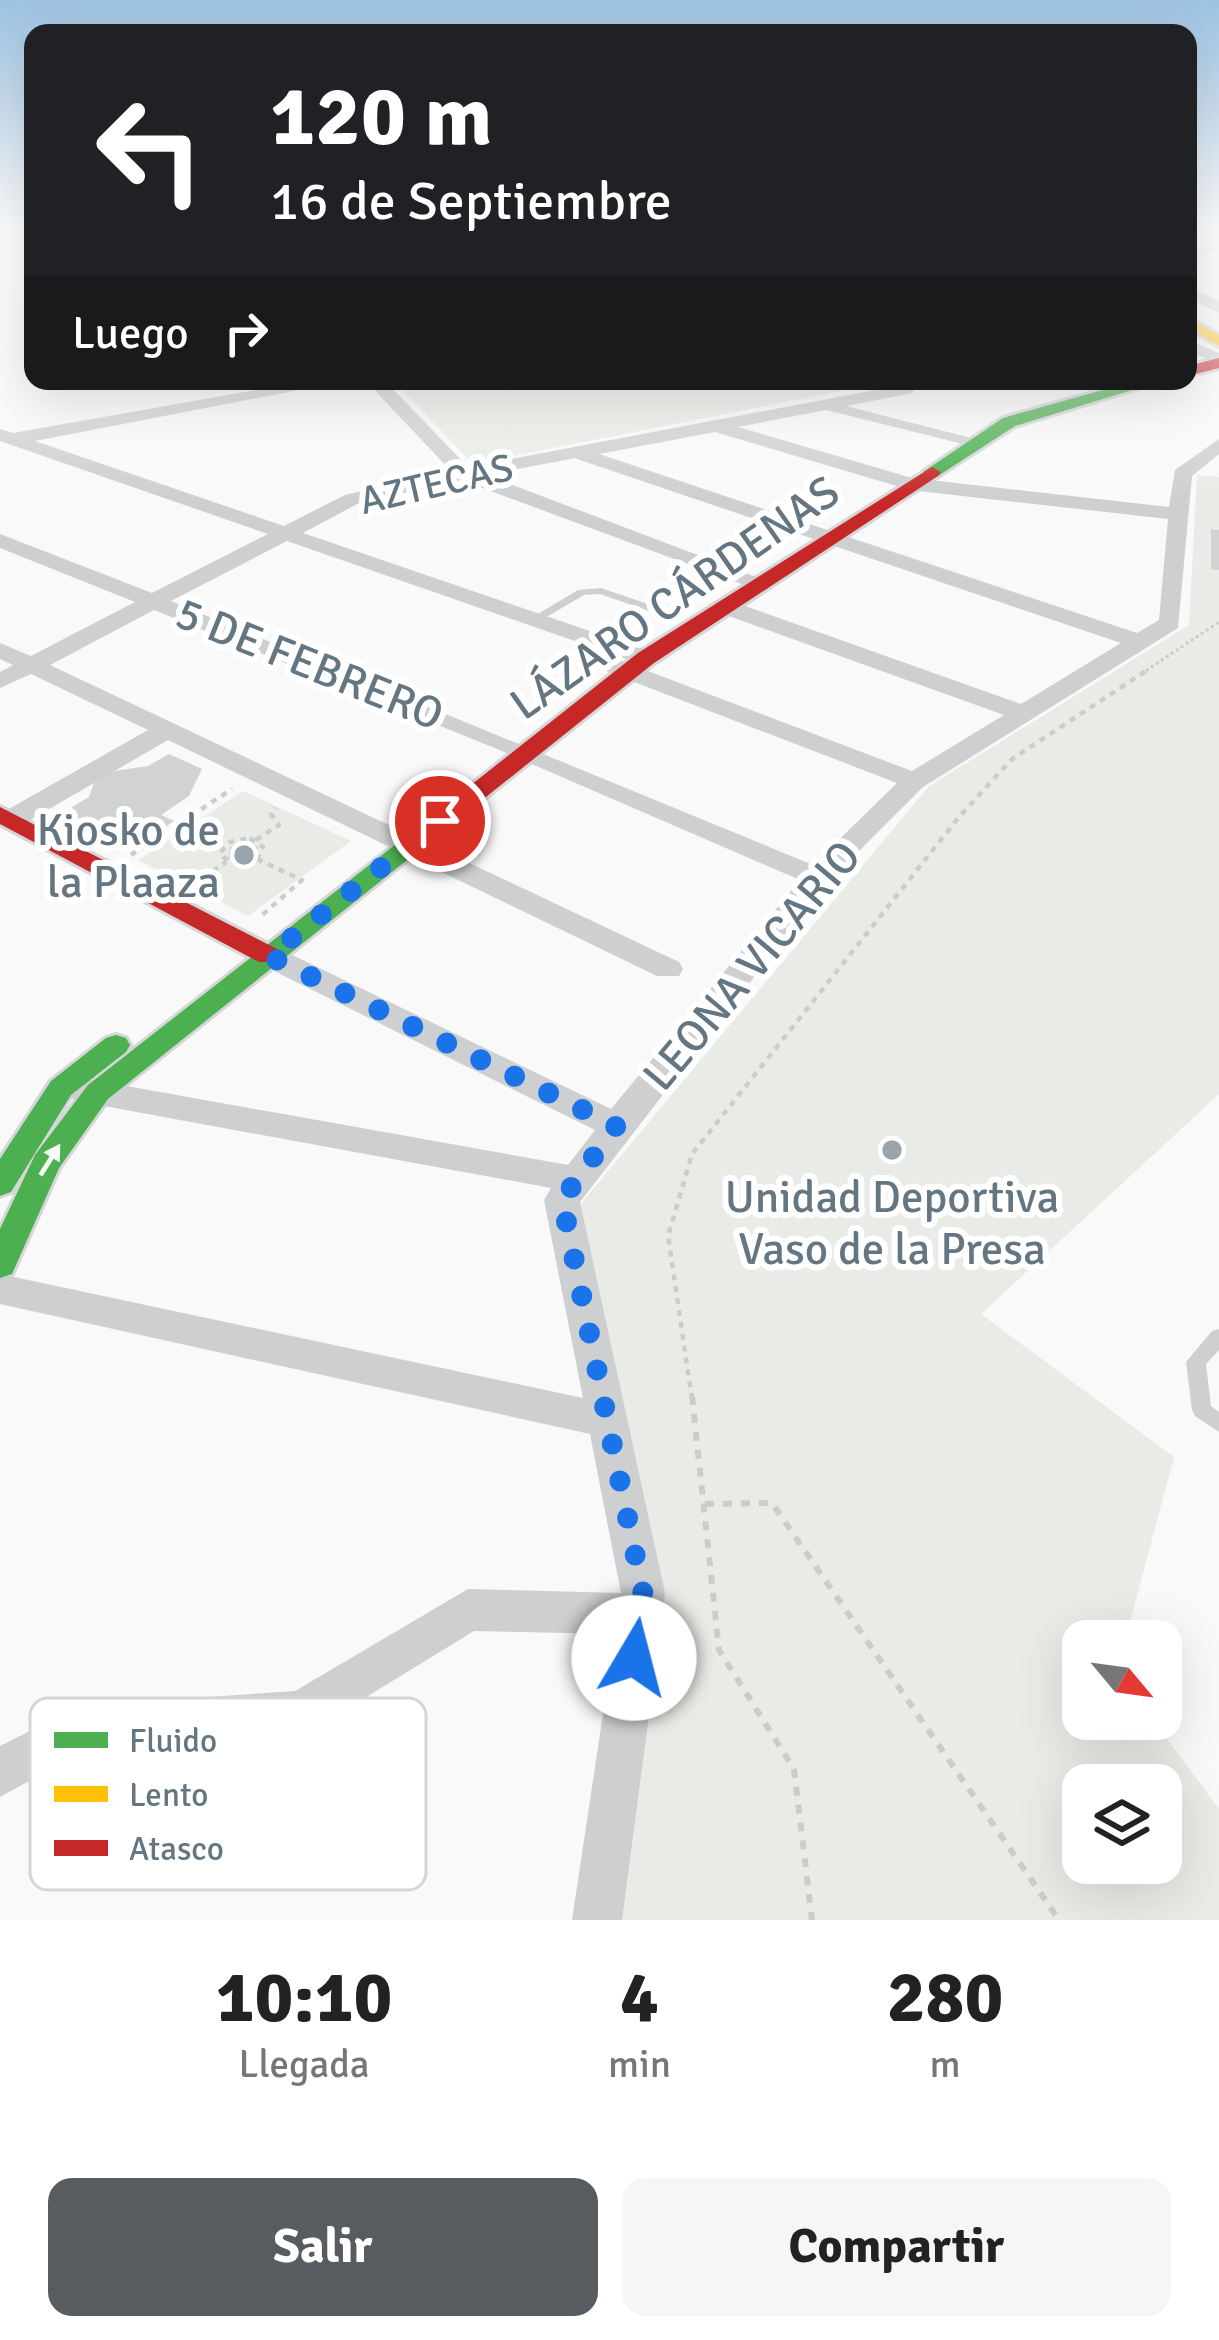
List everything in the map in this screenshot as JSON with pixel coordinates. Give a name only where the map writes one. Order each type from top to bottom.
[{"type":"street","points":[[228,390],[248,396]]},
{"type":"street","points":[[4,438],[284,390]]},
{"type":"street","points":[[384,390],[464,474],[748,579]]},
{"type":"street","name":"AZTECAS","points":[[0,681],[352,499],[903,390]]},
{"type":"street","name":"LÁZARO CÁRDENAS","points":[[0,1184],[61,1088],[258,950],[627,661],[676,617],[748,579],[1010,413],[1094,390]]},
{"type":"street","name":"LÁZARO CÁRDENAS","points":[[962,442],[1009,422],[1121,390]]},
{"type":"street","points":[[824,406],[962,442]]},
{"type":"street","points":[[715,426],[901,481],[1180,514]]},
{"type":"street","points":[[4,438],[535,620],[914,781]]},
{"type":"street","name":"LEONA VICARIO","points":[[597,1920],[643,1593],[562,1200],[817,877],[914,781],[1171,623],[1182,474],[1219,445]]},
{"type":"street","points":[[577,452],[1141,642]]},
{"type":"street","name":"5 DE FEBRERO","points":[[0,540],[516,748],[817,877]]},
{"type":"street","name":"LÁZARO CÁRDENAS","points":[[627,661],[723,606],[748,579]]},
{"type":"street","points":[[723,606],[1024,714]]},
{"type":"street","points":[[0,650],[668,969]]},
{"type":"street","points":[[5,817],[169,729]]},
{"type":"street","points":[[5,817],[258,950],[616,1126]]},
{"type":"street","name":"LÁZARO CÁRDENAS","points":[[0,1265],[12,1203],[98,1092],[258,950],[280,918],[401,838]]},
{"type":"street","points":[[61,1088],[578,1180]]},
{"type":"street","points":[[0,1289],[608,1421]]},
{"type":"street","points":[[327,1698],[468,1610],[640,1614]]},
{"type":"street","points":[[0,1773],[30,1754]]},
{"type":"lane","points":[[535,620],[582,592],[601,591],[676,617]]},
{"type":"lane","points":[[1219,1337],[1196,1362],[1202,1411],[1219,1423]]},
{"type":"path","points":[[812,1920],[794,1769],[719,1650],[705,1504],[668,1236],[692,1154],[959,817],[1012,759],[1219,622]]},
{"type":"path","points":[[122,879],[128,868],[124,860],[259,771]]},
{"type":"path","points":[[182,821],[228,843],[256,840],[279,825],[272,814],[275,808],[301,791]]},
{"type":"path","points":[[203,878],[226,862],[244,864],[257,859],[263,847],[256,840]]},
{"type":"path","points":[[226,862],[220,854],[228,843]]},
{"type":"path","points":[[257,859],[302,880],[260,915],[280,918]]},
{"type":"path","points":[[705,1504],[772,1503],[1059,1920]]},
{"type":"shaded area","points":[[403,390],[846,390],[473,464]]},
{"type":"shaded area","name":"Unidad Deportiva Vaso de la Presa","points":[[1197,475],[1219,477],[1219,1094],[981,1314],[1174,1457],[1131,1620],[1062,1620],[1062,1740],[1168,1740],[1219,1809],[1219,1920],[615,1920],[653,1610],[579,1206],[929,786],[1189,625]]},
{"type":"shaded area","points":[[243,791],[351,841],[248,916],[138,860]]},
{"type":"building","points":[[1211,529],[1219,530],[1219,570],[1211,569]]},
{"type":"building","points":[[169,754],[202,769],[189,796],[161,815],[174,821],[140,844],[131,841],[135,838],[130,825],[103,831],[73,816],[72,807],[89,797],[94,783],[114,771],[148,766]]},
{"type":"building","name":"Kiosko de la Plaaza","points":[[248,843],[258,847],[257,858],[228,858],[230,847]]},
{"type":"traffic: fast","points":[[932,472],[1009,422],[1121,390]]},
{"type":"traffic: fast","points":[[0,1265],[46,1163],[98,1092],[423,835]]},
{"type":"traffic: fast","points":[[0,1184],[61,1088],[116,1045]]},
{"type":"traffic: slow","points":[[1197,328],[1219,341]]},
{"type":"traffic: jam","points":[[1197,369],[1219,363]]},
{"type":"traffic: jam","points":[[423,835],[646,658],[932,472]]},
{"type":"traffic: jam","points":[[0,814],[269,956]]},
{"type":"place","name":"Kiosko de la Plaaza","points":[[244,855]]},
{"type":"place","name":"Unidad Deportiva Vaso de la Presa","points":[[892,1150]]},
{"type":"route","points":[[440,821],[269,956],[616,1126],[562,1200],[643,1593],[634,1658]]}]
